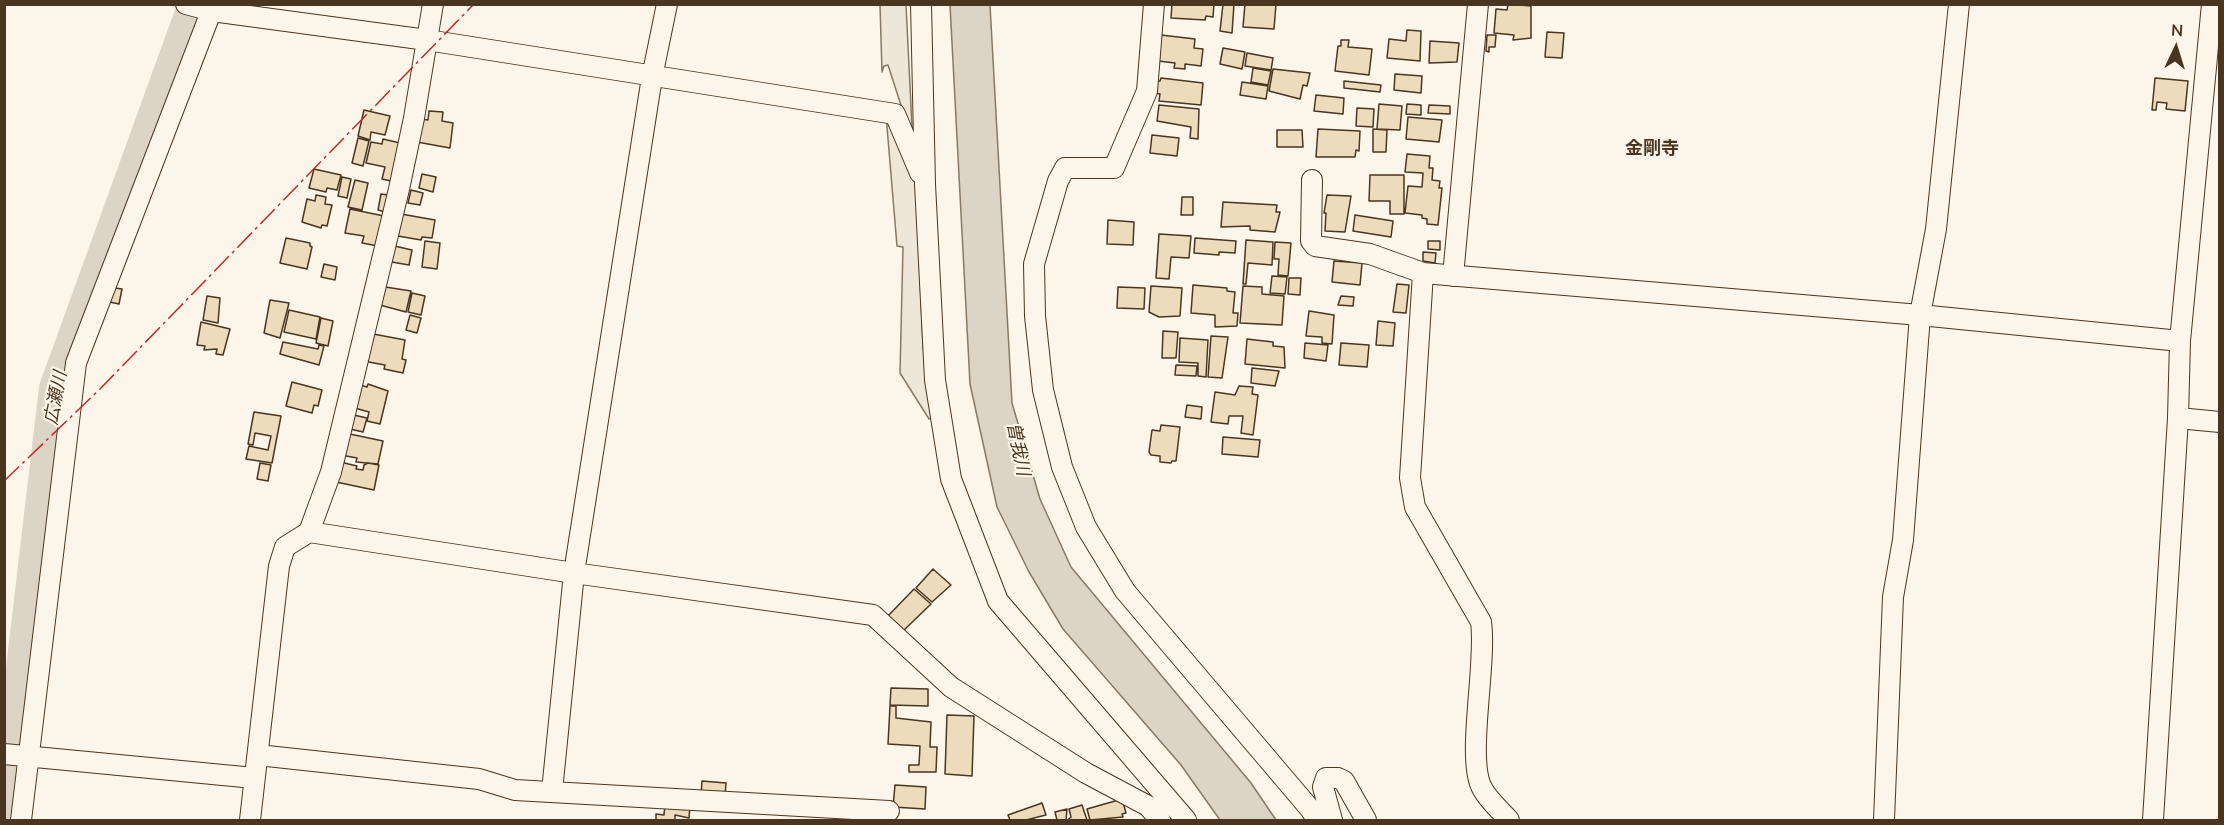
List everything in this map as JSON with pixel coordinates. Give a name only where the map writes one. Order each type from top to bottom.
[{"type":"street","points":[[250,820],[279,566],[285,547],[309,532],[332,472],[399,189],[433,4]]},
{"type":"street","points":[[552,791],[574,573],[652,77],[667,4]]},
{"type":"street","points":[[921,4],[925,184],[935,380],[951,479],[998,601],[1186,820]]},
{"type":"street","points":[[1154,4],[1147,91],[1114,168],[1065,168],[1058,181],[1034,264],[1035,316],[1043,390],[1062,467],[1082,517],[1125,591],[1311,810],[1317,820]]},
{"type":"street","points":[[1453,276],[1478,4]]},
{"type":"street","points":[[1884,820],[1893,597],[1903,540],[1920,315],[1936,229],[1959,4]]},
{"type":"street","points":[[2153,820],[2178,418],[2180,341],[2212,4]]},
{"type":"street","points":[[21,820],[19,756],[76,363],[204,7],[895,114],[925,184]]},
{"type":"street","points":[[1312,180],[1311,241],[1315,246],[1370,254],[1423,273],[1920,315],[2180,341]]},
{"type":"street","points":[[1423,273],[1410,478],[1415,507],[1481,622],[1484,643],[1476,759],[1481,788],[1509,820]]},
{"type":"street","points":[[2178,418],[2220,422]]},
{"type":"street","points":[[309,532],[574,573],[873,615],[951,687],[1155,816]]},
{"type":"street","points":[[1121,747],[1155,816]]},
{"type":"street","points":[[258,755],[479,779],[515,790],[889,811]]},
{"type":"street","points":[[19,756],[254,778]]},
{"type":"street","points":[[1332,820],[1323,787],[1326,778],[1332,777],[1344,781],[1366,820]]},
{"type":"shaded area","points":[[880,5],[906,5],[912,127],[909,130],[888,65],[884,66],[882,72]]},
{"type":"shaded area","points":[[886,115],[906,151],[916,186],[923,346],[932,418],[929,419],[900,373],[903,247],[897,246]]},
{"type":"water","name":"曽我川","points":[[950,5],[990,5],[1012,403],[1040,499],[1071,567],[1251,783],[1276,820],[1220,820],[1181,765],[1063,629],[1029,572],[997,507],[970,384]]},
{"type":"building","points":[[1172,4],[1214,4],[1213,17],[1206,16],[1205,20],[1171,18]]},
{"type":"building","points":[[1223,4],[1234,4],[1232,33],[1220,31]]},
{"type":"building","points":[[1245,4],[1276,4],[1274,29],[1243,27]]},
{"type":"building","points":[[1508,4],[1531,6],[1531,38],[1513,40],[1514,35],[1494,33],[1496,9],[1507,10]]},
{"type":"building","points":[[1407,30],[1421,31],[1420,61],[1387,58],[1389,39],[1406,41]]},
{"type":"building","points":[[1547,32],[1564,33],[1562,58],[1545,57]]},
{"type":"building","points":[[1161,35],[1195,39],[1194,48],[1203,49],[1201,66],[1185,64],[1185,69],[1174,68],[1175,63],[1158,61]]},
{"type":"building","points":[[1487,35],[1496,35],[1495,47],[1489,47],[1489,52],[1486,51]]},
{"type":"building","points":[[1341,40],[1349,40],[1348,47],[1372,49],[1369,75],[1335,71],[1338,46],[1341,46]]},
{"type":"building","points":[[1430,41],[1459,43],[1457,62],[1429,63]]},
{"type":"building","points":[[1223,48],[1245,52],[1242,69],[1220,64]]},
{"type":"building","points":[[1247,53],[1273,58],[1271,70],[1245,66]]},
{"type":"building","points":[[1253,68],[1271,71],[1268,85],[1251,82]]},
{"type":"building","points":[[1273,69],[1310,73],[1307,86],[1303,85],[1300,99],[1269,91]]},
{"type":"building","points":[[1395,74],[1422,76],[1421,93],[1394,90]]},
{"type":"building","points":[[1161,78],[1203,83],[1201,105],[1159,101],[1160,94],[1155,93],[1156,81],[1160,81]]},
{"type":"building","points":[[2155,78],[2188,81],[2185,111],[2166,109],[2167,103],[2157,102],[2156,110],[2152,110]]},
{"type":"building","points":[[1344,81],[1381,85],[1380,92],[1344,88]]},
{"type":"building","points":[[1242,82],[1268,86],[1266,99],[1240,95]]},
{"type":"building","points":[[1316,95],[1344,98],[1343,114],[1314,111]]},
{"type":"building","points":[[1379,104],[1402,106],[1400,130],[1377,129]]},
{"type":"building","points":[[1407,104],[1421,105],[1421,115],[1406,114]]},
{"type":"building","points":[[1159,105],[1199,109],[1198,139],[1190,138],[1191,127],[1157,121]]},
{"type":"building","points":[[1429,105],[1450,106],[1450,114],[1428,113]]},
{"type":"building","points":[[1357,108],[1374,109],[1373,127],[1356,126]]},
{"type":"building","points":[[364,110],[390,116],[385,135],[371,132],[370,140],[358,136]]},
{"type":"building","points":[[429,111],[443,112],[442,121],[453,123],[450,148],[417,142],[420,119],[428,120]]},
{"type":"building","points":[[1408,117],[1442,120],[1439,142],[1406,139]]},
{"type":"building","points":[[1318,129],[1360,131],[1359,151],[1356,150],[1355,157],[1316,157]]},
{"type":"building","points":[[1373,129],[1387,130],[1386,152],[1373,152]]},
{"type":"building","points":[[1277,130],[1302,130],[1303,147],[1277,147]]},
{"type":"building","points":[[1152,135],[1179,138],[1177,156],[1150,153]]},
{"type":"building","points":[[358,138],[369,141],[363,166],[352,163]]},
{"type":"building","points":[[383,139],[400,143],[391,181],[382,179],[385,167],[366,163],[371,142],[382,144]]},
{"type":"building","points":[[1407,154],[1430,156],[1429,168],[1433,168],[1432,180],[1440,181],[1439,188],[1442,188],[1438,225],[1427,224],[1427,219],[1422,218],[1422,215],[1405,213],[1408,186],[1422,187],[1423,173],[1405,172]]},
{"type":"building","points":[[314,169],[341,175],[337,190],[327,188],[326,192],[309,188]]},
{"type":"building","points":[[422,174],[436,177],[433,192],[419,188]]},
{"type":"building","points":[[1370,175],[1404,175],[1404,214],[1390,214],[1390,201],[1369,201]]},
{"type":"building","points":[[342,177],[351,179],[347,198],[338,196]]},
{"type":"building","points":[[355,180],[368,183],[362,210],[348,207]]},
{"type":"building","points":[[411,190],[423,193],[420,205],[408,203]]},
{"type":"building","points":[[381,194],[388,195],[385,212],[378,210]]},
{"type":"building","points":[[316,195],[326,197],[325,204],[332,205],[327,226],[322,225],[321,228],[302,222],[307,199],[315,201]]},
{"type":"building","points":[[1327,195],[1351,196],[1345,232],[1325,231],[1326,213],[1324,213]]},
{"type":"building","points":[[1182,197],[1193,197],[1193,215],[1181,215]]},
{"type":"building","points":[[1223,202],[1277,205],[1276,212],[1280,212],[1275,232],[1250,230],[1250,226],[1221,227]]},
{"type":"building","points":[[350,209],[384,216],[378,246],[362,243],[364,236],[345,233]]},
{"type":"building","points":[[401,214],[435,220],[432,238],[422,237],[421,240],[398,236]]},
{"type":"building","points":[[1355,215],[1393,221],[1391,237],[1353,231]]},
{"type":"building","points":[[1108,220],[1134,222],[1133,245],[1107,244]]},
{"type":"building","points":[[1159,234],[1191,236],[1189,258],[1171,257],[1169,279],[1156,278]]},
{"type":"building","points":[[286,238],[310,243],[312,247],[307,269],[280,263]]},
{"type":"building","points":[[1195,238],[1236,241],[1235,253],[1219,252],[1219,255],[1194,253]]},
{"type":"building","points":[[1246,240],[1273,242],[1272,265],[1248,263],[1246,284],[1243,284]]},
{"type":"building","points":[[425,241],[440,243],[437,269],[422,267]]},
{"type":"building","points":[[1428,241],[1440,241],[1440,250],[1428,249]]},
{"type":"building","points":[[1275,242],[1291,243],[1288,276],[1278,275],[1279,259],[1274,259]]},
{"type":"building","points":[[390,245],[412,250],[409,265],[386,261]]},
{"type":"building","points":[[1423,252],[1436,253],[1435,263],[1423,261]]},
{"type":"building","points":[[1334,261],[1362,263],[1360,285],[1332,282]]},
{"type":"building","points":[[324,264],[337,267],[335,280],[321,277]]},
{"type":"building","points":[[1272,276],[1287,277],[1285,294],[1270,293]]},
{"type":"building","points":[[1289,278],[1301,278],[1300,295],[1288,294]]},
{"type":"building","points":[[1397,284],[1409,285],[1406,313],[1393,312]]},
{"type":"building","points":[[1193,285],[1227,288],[1227,291],[1235,292],[1233,313],[1238,313],[1237,326],[1215,327],[1215,315],[1191,313]]},
{"type":"building","points":[[379,286],[411,291],[406,312],[376,304]]},
{"type":"building","points":[[1151,286],[1182,288],[1180,316],[1159,317],[1149,312]]},
{"type":"building","points":[[1243,286],[1262,287],[1262,294],[1284,296],[1282,325],[1240,323]]},
{"type":"building","points":[[108,287],[122,289],[119,304],[105,301]]},
{"type":"building","points":[[1118,287],[1145,288],[1144,309],[1117,308]]},
{"type":"building","points":[[412,293],[425,296],[421,315],[408,312]]},
{"type":"building","points":[[207,296],[220,298],[218,323],[203,320]]},
{"type":"building","points":[[1341,296],[1354,297],[1353,306],[1338,305]]},
{"type":"building","points":[[270,300],[289,303],[280,338],[264,333]]},
{"type":"building","points":[[289,310],[320,317],[316,339],[284,332]]},
{"type":"building","points":[[1309,311],[1334,315],[1332,344],[1322,343],[1322,337],[1306,336]]},
{"type":"building","points":[[410,315],[421,318],[417,333],[406,330]]},
{"type":"building","points":[[321,318],[333,321],[328,346],[316,343]]},
{"type":"building","points":[[1378,321],[1395,323],[1393,346],[1376,345]]},
{"type":"building","points":[[201,322],[230,329],[223,355],[216,354],[217,349],[204,350],[205,346],[197,345]]},
{"type":"building","points":[[1163,331],[1178,332],[1176,358],[1162,358]]},
{"type":"building","points":[[368,333],[405,340],[402,359],[406,360],[403,373],[384,369],[385,365],[363,361]]},
{"type":"building","points":[[1211,336],[1228,337],[1222,378],[1208,377]]},
{"type":"building","points":[[1180,338],[1208,340],[1206,377],[1198,376],[1198,363],[1179,362]]},
{"type":"building","points":[[1247,339],[1273,342],[1273,346],[1284,347],[1285,368],[1245,364]]},
{"type":"building","points":[[283,342],[318,349],[319,345],[324,346],[319,365],[280,354]]},
{"type":"building","points":[[1305,343],[1328,345],[1326,361],[1304,358]]},
{"type":"building","points":[[1341,343],[1369,345],[1367,367],[1339,365]]},
{"type":"building","points":[[1176,365],[1197,366],[1196,376],[1175,375]]},
{"type":"building","points":[[1252,368],[1279,371],[1275,386],[1251,383]]},
{"type":"building","points":[[292,382],[322,390],[318,406],[314,405],[312,413],[286,406]]},
{"type":"building","points":[[357,384],[367,387],[368,384],[388,391],[380,424],[367,421],[369,412],[351,407]]},
{"type":"building","points":[[1239,386],[1253,387],[1252,394],[1258,395],[1253,435],[1241,433],[1243,416],[1229,416],[1228,424],[1211,422],[1215,392],[1235,395]]},
{"type":"building","points":[[1187,405],[1202,407],[1201,419],[1185,417]]},
{"type":"building","points":[[254,412],[281,416],[272,463],[246,459],[249,446],[268,450],[271,436],[255,433],[253,445],[248,444]]},
{"type":"building","points":[[349,414],[367,418],[363,432],[346,428]]},
{"type":"building","points":[[1161,425],[1180,427],[1176,461],[1171,463],[1160,462],[1160,456],[1151,455],[1149,452],[1152,430],[1160,431]]},
{"type":"building","points":[[345,433],[383,441],[378,464],[356,462],[357,458],[341,455]]},
{"type":"building","points":[[1223,437],[1260,440],[1258,457],[1222,454]]},
{"type":"building","points":[[340,462],[357,466],[356,469],[363,470],[364,465],[368,463],[379,465],[374,490],[336,482]]},
{"type":"building","points":[[260,463],[271,465],[268,481],[257,479]]},
{"type":"building","points":[[933,569],[951,585],[932,602],[916,588]]},
{"type":"building","points":[[914,589],[931,604],[903,631],[887,617]]},
{"type":"building","points":[[891,688],[928,689],[928,706],[890,705]]},
{"type":"building","points":[[890,706],[896,706],[896,718],[931,722],[930,747],[937,747],[936,772],[909,772],[909,765],[919,765],[920,746],[888,744]]},
{"type":"building","points":[[947,715],[974,716],[972,776],[945,774]]},
{"type":"building","points":[[702,781],[726,783],[725,796],[701,795]]},
{"type":"building","points":[[895,785],[926,787],[925,809],[893,807]]},
{"type":"building","points":[[1122,799],[1126,813],[1122,814],[1123,817],[1090,820],[1087,809]]},
{"type":"building","points":[[1042,803],[1046,815],[1026,820],[1010,820],[1008,815]]},
{"type":"building","points":[[665,804],[690,806],[689,818],[675,815],[675,820],[656,820],[656,814],[664,815]]},
{"type":"building","points":[[1082,805],[1087,820],[1068,820],[1071,817],[1069,809]]},
{"type":"building","points":[[1067,809],[1066,820],[1057,820],[1055,812]]},
{"type":"waterway","name":"広瀬川","points":[[4,813],[54,388],[193,4]]},
{"type":"power","points":[[4,481],[100,389],[474,4]]},
{"type":"district","name":"金剛寺","points":[[1652,149]]}]
